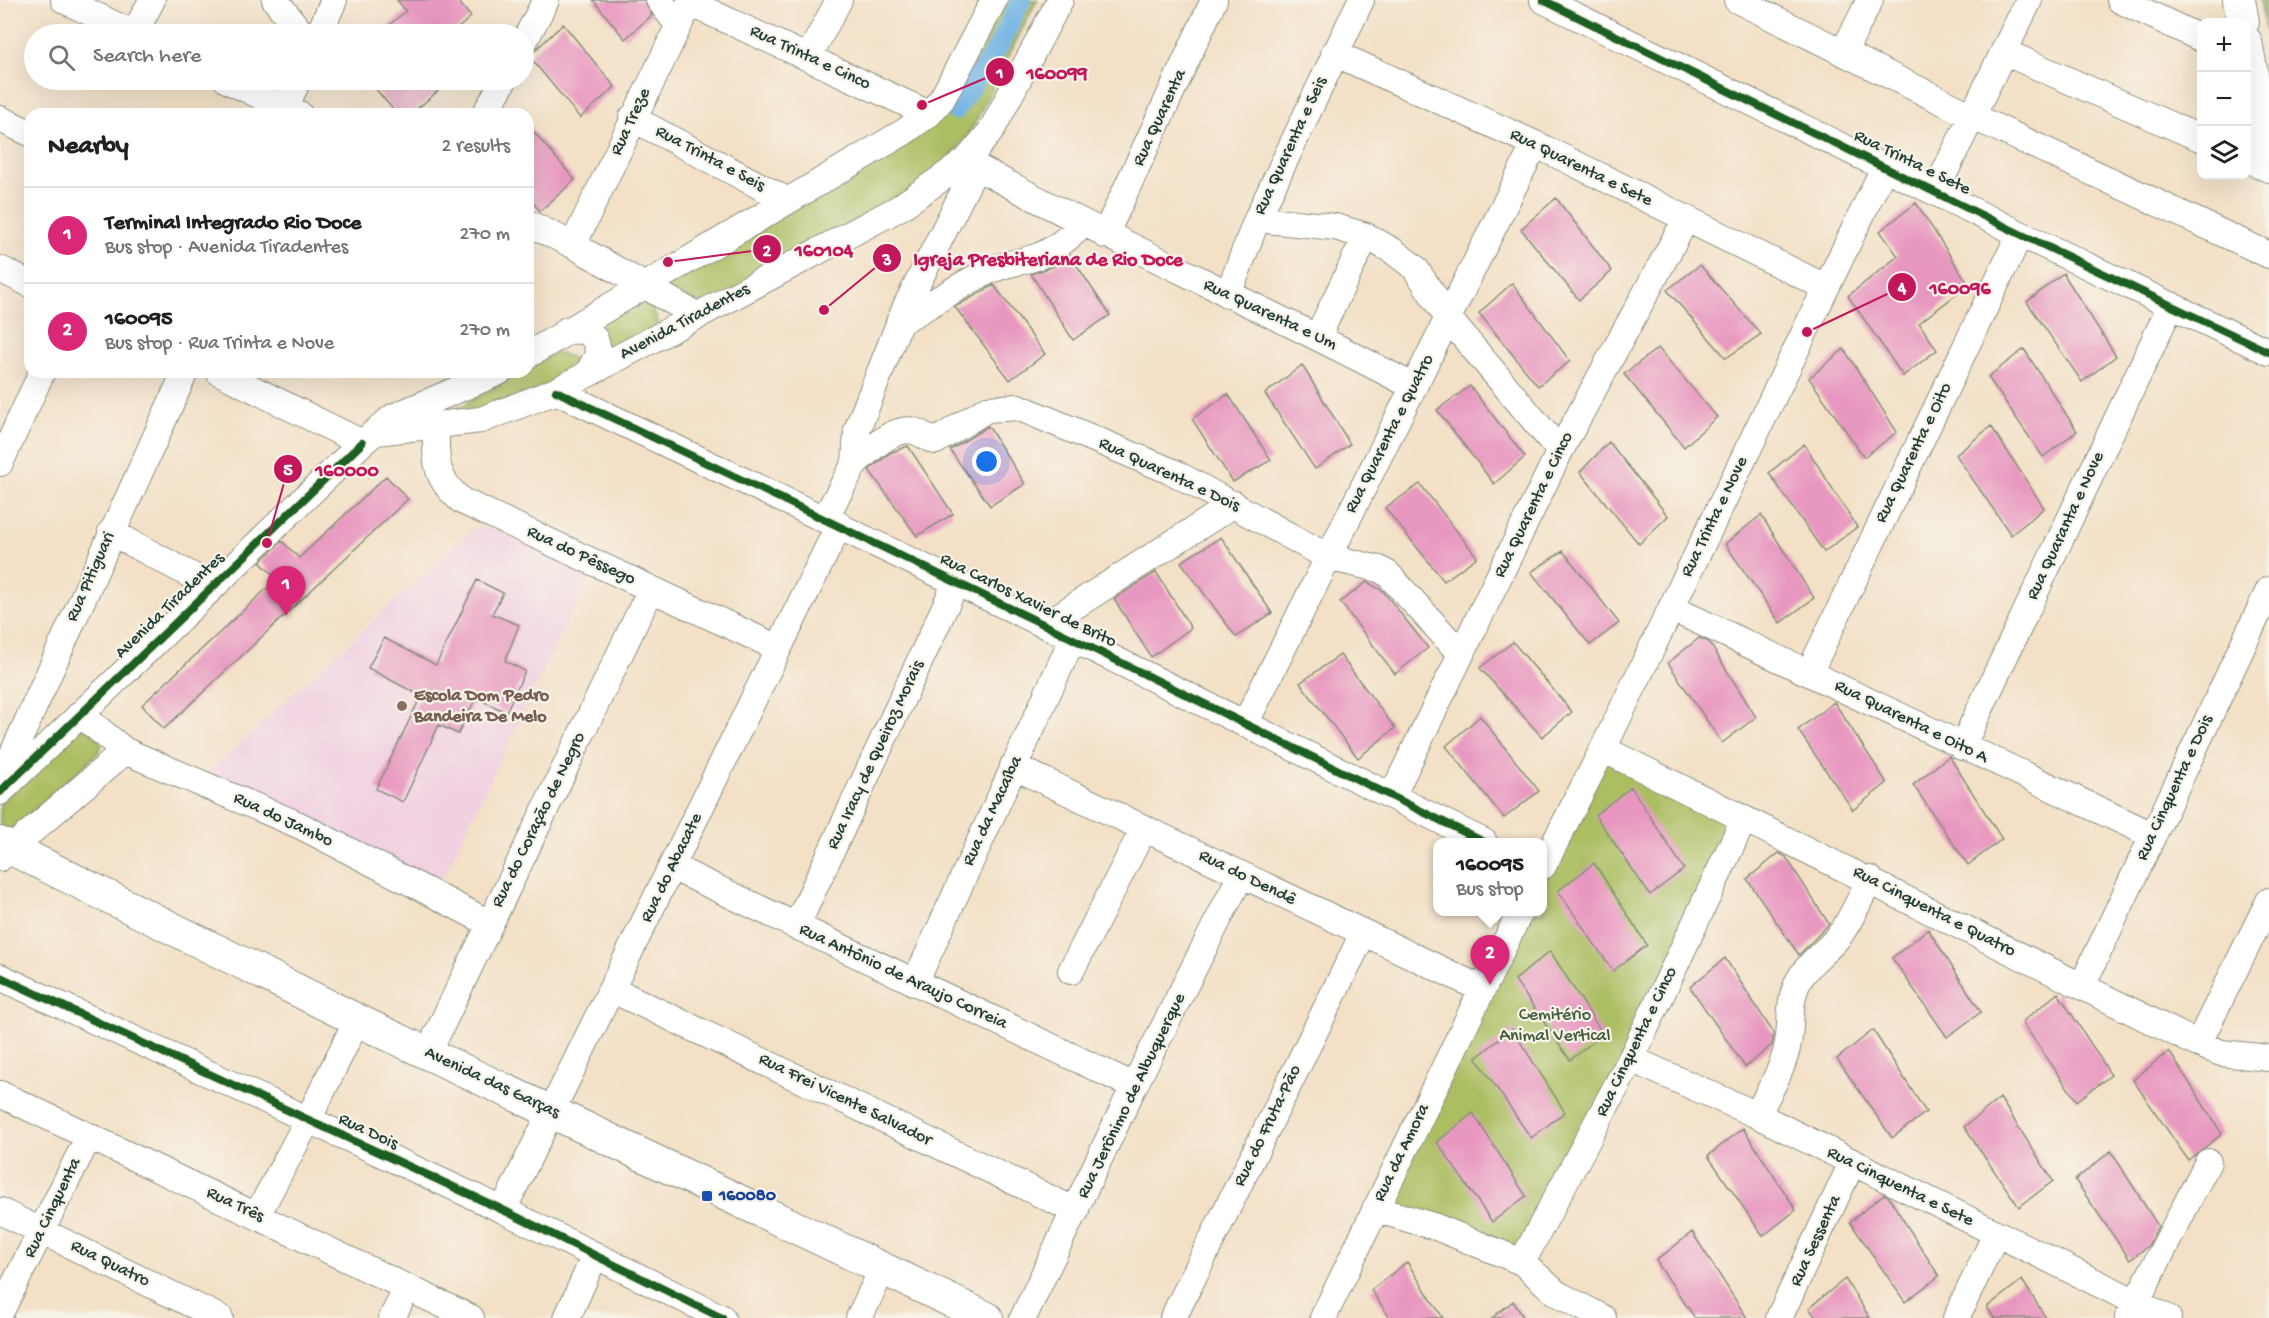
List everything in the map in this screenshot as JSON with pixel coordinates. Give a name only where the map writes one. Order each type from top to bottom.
[{"type":"main road","points":[[2239,0],[2242,18]]},
{"type":"main road","points":[[2251,71],[2269,167]]},
{"type":"main road","name":"Avenida das Garças","points":[[4,849],[357,1020],[987,1318]]},
{"type":"street","points":[[63,0],[113,24]]},
{"type":"street","points":[[139,24],[152,0]]},
{"type":"street","points":[[275,0],[294,24]]},
{"type":"street","points":[[323,24],[334,0]]},
{"type":"street","points":[[533,24],[546,0]]},
{"type":"street","points":[[659,0],[686,9]]},
{"type":"street","points":[[809,56],[839,0]]},
{"type":"street","points":[[534,351],[904,132],[929,114],[942,99],[994,0]]},
{"type":"street","name":"Avenida Tiradentes","points":[[369,437],[436,424],[481,420],[556,391],[899,207],[971,164],[991,131],[1060,0]]},
{"type":"street","name":"Rua Quarenta","points":[[1095,230],[1214,0]]},
{"type":"street","name":"Rua Quarenta e Seis","points":[[1228,295],[1257,219],[1361,0]]},
{"type":"street","points":[[1737,0],[1972,117],[2269,255]]},
{"type":"street","points":[[1780,0],[1813,38]]},
{"type":"street","points":[[1843,53],[1870,0]]},
{"type":"street","points":[[1935,192],[2029,0]]},
{"type":"street","points":[[2120,0],[2197,37]]},
{"type":"street","name":"Rua Trinta e Sete","points":[[1549,1],[2020,234],[2269,352]]},
{"type":"street","name":"Rua Trinta e Cinco","points":[[686,9],[809,56],[929,114]]},
{"type":"street","name":"Rua Treze","points":[[573,245],[686,9]]},
{"type":"street","points":[[2004,52],[2197,137]]},
{"type":"street","name":"Rua Quarenta e Sete","points":[[1334,53],[1535,144],[1825,287]]},
{"type":"street","points":[[248,90],[286,108]]},
{"type":"street","points":[[293,108],[296,90]]},
{"type":"street","points":[[488,108],[498,90]]},
{"type":"street","name":"Rua Trinta e Seis","points":[[632,118],[788,201]]},
{"type":"street","points":[[0,119],[24,130]]},
{"type":"street","name":"Rua Quarenta e Quatro","points":[[1245,724],[1535,144]]},
{"type":"street","points":[[2251,160],[2269,167]]},
{"type":"street","points":[[855,463],[856,430],[899,322],[971,164]]},
{"type":"street","name":"Rua Quarenta e Um","points":[[971,164],[1095,230],[1318,336],[1414,387]]},
{"type":"street","name":"Rua Trinta e Nove","points":[[1547,856],[1603,748],[1885,166]]},
{"type":"street","points":[[1257,219],[1335,227],[1366,236],[1393,251],[1414,268],[1448,318],[1560,451]]},
{"type":"street","name":"Rua Quarenta e Cinco","points":[[1392,796],[1560,451],[1686,219]]},
{"type":"street","points":[[534,226],[573,245],[698,316]]},
{"type":"street","points":[[899,322],[922,310],[952,289],[994,268],[1039,255],[1063,242],[1095,230]]},
{"type":"street","name":"Rua Quarenta e Oito","points":[[1809,673],[2020,234]]},
{"type":"street","points":[[1318,336],[1366,236]]},
{"type":"street","points":[[0,269],[24,281]]},
{"type":"street","name":"Rua Quaranta e Nove","points":[[1962,747],[2171,305]]},
{"type":"street","points":[[567,330],[586,331],[595,339],[599,353],[588,373]]},
{"type":"street","points":[[0,463],[39,378]]},
{"type":"street","name":"Rua Pitiguari","points":[[0,782],[182,378]]},
{"type":"street","points":[[233,378],[369,437]]},
{"type":"street","name":"Avenida Tiradentes","points":[[0,792],[211,586],[369,437],[393,417],[486,378]]},
{"type":"street","points":[[436,424],[454,402],[489,378]]},
{"type":"street","name":"Rua Carlos Xavier de Brito","points":[[556,391],[1045,625],[1474,838]]},
{"type":"street","name":"Rua Quarenta e Dois","points":[[855,463],[877,444],[903,431],[917,432],[936,441],[987,409],[1018,407],[1175,473],[1328,557],[1379,569],[1388,574],[1461,654]]},
{"type":"street","name":"Rua do Pêssego","points":[[436,424],[438,473],[447,489],[462,501],[778,648]]},
{"type":"street","name":"Rua do Abacate","points":[[503,1210],[613,990],[778,648],[855,463]]},
{"type":"street","points":[[1045,625],[1234,504]]},
{"type":"street","points":[[111,532],[211,586]]},
{"type":"street","name":"Rua Iracy de Queiroz Morais","points":[[796,927],[956,583]]},
{"type":"street","name":"Rua do Coração de Negro","points":[[428,1053],[651,589]]},
{"type":"street","name":"Rua Cinquenta e Dois","points":[[2082,986],[2269,590]]},
{"type":"street","name":"Rua Quarenta e Oito A","points":[[1671,608],[2152,835]]},
{"type":"street","name":"Rua da Macaíba","points":[[915,983],[1072,640]]},
{"type":"street","name":"Rua do Jambo","points":[[80,714],[125,751],[301,826],[489,923]]},
{"type":"street","name":"Rua Cinquenta e Quatro","points":[[1603,748],[2198,1044],[2221,1053],[2269,1058]]},
{"type":"street","points":[[4,849],[125,751]]},
{"type":"street","name":"Rua do Dendê","points":[[1013,766],[1482,989]]},
{"type":"street","name":"Rua Cinquenta e Cinco","points":[[1522,1262],[1631,1059],[1744,819]]},
{"type":"street","points":[[1071,971],[1144,828]]},
{"type":"street","name":"Rua Antônio de Araujo Correia","points":[[672,867],[1134,1086]]},
{"type":"street","name":"Rua Jerônimo de Albuquerque","points":[[1023,1318],[1134,1086],[1241,875]]},
{"type":"street","points":[[1757,1115],[1784,1058],[1788,1041],[1790,1002],[1797,983],[1810,963],[1847,924],[1870,879]]},
{"type":"street","points":[[2198,1044],[2269,901]]},
{"type":"street","points":[[1482,989],[1518,916]]},
{"type":"street","name":"Rua do Fruta-Pão","points":[[1173,1318],[1363,934]]},
{"type":"street","name":"Rua Dois","points":[[0,977],[503,1210],[722,1318]]},
{"type":"street","name":"Rua da Amora","points":[[1323,1318],[1482,989]]},
{"type":"street","name":"Rua Frei Vicente Salvador","points":[[613,990],[1076,1211]]},
{"type":"street","points":[[257,1215],[308,1120],[357,1020]]},
{"type":"street","name":"Rua Cinquenta e Sete","points":[[1631,1059],[1757,1115],[1996,1234],[2132,1310],[2168,1318]]},
{"type":"street","name":"Rua Três","points":[[0,1094],[471,1318]]},
{"type":"street","name":"Rua Cinquenta","points":[[0,1312],[89,1136]]},
{"type":"street","points":[[2132,1310],[2208,1162]]},
{"type":"street","name":"Rua Sessenta","points":[[1779,1318],[1852,1163]]},
{"type":"street","points":[[1375,1209],[1436,1227],[1522,1262],[1556,1293],[1604,1318]]},
{"type":"street","name":"Rua Quatro","points":[[0,1211],[220,1318]]},
{"type":"street","points":[[1956,1318],[1996,1234]]},
{"type":"street","points":[[567,1318],[595,1255]]},
{"type":"street","points":[[859,1318],[883,1268]]},
{"type":"street","points":[[392,1318],[407,1288]]},
{"type":"shaded area","name":"Escola Dom Pedro Bandeira De Melo","points":[[487,527],[592,571],[435,893],[202,778],[473,529]]},
{"type":"green space","points":[[994,0],[1037,0],[970,132],[929,185],[708,306],[664,289],[939,110]]},
{"type":"green space","points":[[2260,0],[2269,0],[2269,52]]},
{"type":"green space","points":[[647,298],[661,328],[625,345],[603,349],[597,324]]},
{"type":"green space","points":[[556,352],[573,358],[575,370],[493,415],[443,417],[511,378],[534,378],[534,365]]},
{"type":"green space","points":[[85,725],[102,744],[98,753],[13,829],[3,834],[0,832],[0,803]]},
{"type":"green space","name":"Cemitério Animal Vertical","points":[[1603,749],[1744,819],[1522,1262],[1375,1209],[1518,916],[1547,916],[1547,858]]},
{"type":"building","points":[[397,0],[457,0],[471,17],[463,24],[390,24],[406,11]]},
{"type":"building","points":[[593,0],[644,0],[652,15],[625,39]]},
{"type":"building","points":[[563,24],[615,87],[580,118],[534,62],[534,51]]},
{"type":"building","points":[[377,90],[438,91],[418,108],[392,108]]},
{"type":"building","points":[[534,132],[575,180],[540,211],[534,204]]},
{"type":"building","points":[[1556,198],[1612,271],[1579,300],[1521,229]]},
{"type":"building","points":[[1916,203],[1969,285],[1919,323],[1937,350],[1903,376],[1848,296],[1898,256],[1880,231]]},
{"type":"building","points":[[1070,255],[1110,315],[1073,340],[1031,274],[1052,267]]},
{"type":"building","points":[[1700,265],[1761,334],[1726,358],[1667,290]]},
{"type":"building","points":[[2063,273],[2116,356],[2082,382],[2027,302]]},
{"type":"building","points":[[1512,283],[1570,361],[1538,386],[1479,313]]},
{"type":"building","points":[[994,285],[1045,354],[1010,380],[955,307]]},
{"type":"building","points":[[1658,348],[1717,417],[1684,447],[1624,374]]},
{"type":"building","points":[[1844,349],[1897,432],[1864,457],[1809,378]]},
{"type":"building","points":[[2024,349],[2077,431],[2043,457],[1988,377]]},
{"type":"building","points":[[1302,365],[1350,444],[1315,469],[1265,394]]},
{"type":"building","points":[[1470,386],[1525,457],[1494,484],[1437,410]]},
{"type":"building","points":[[1228,394],[1271,460],[1233,482],[1192,419]]},
{"type":"building","points":[[988,426],[1025,484],[990,506],[950,450]]},
{"type":"building","points":[[1991,426],[2044,508],[2011,535],[1956,455]]},
{"type":"building","points":[[1609,442],[1668,516],[1639,544],[1580,472]]},
{"type":"building","points":[[1804,444],[1857,527],[1824,552],[1769,473]]},
{"type":"building","points":[[908,446],[953,514],[917,536],[869,470],[890,453]]},
{"type":"building","points":[[386,476],[408,499],[164,729],[142,705],[277,579],[260,562],[282,541],[299,558]]},
{"type":"building","points":[[1420,484],[1477,557],[1444,581],[1385,508]]},
{"type":"building","points":[[1761,515],[1814,598],[1780,623],[1725,544]]},
{"type":"building","points":[[1221,537],[1272,613],[1236,637],[1181,562]]},
{"type":"building","points":[[1563,551],[1619,623],[1590,645],[1531,572]]},
{"type":"building","points":[[1156,572],[1191,628],[1151,657],[1114,599]]},
{"type":"building","points":[[477,580],[503,593],[492,614],[519,625],[505,661],[525,671],[506,712],[476,698],[458,734],[439,725],[403,802],[376,789],[421,696],[368,668],[384,638],[436,665]]},
{"type":"building","points":[[1367,582],[1383,591],[1428,648],[1395,674],[1340,602]]},
{"type":"building","points":[[1699,638],[1709,642],[1756,717],[1722,743],[1668,663]]},
{"type":"building","points":[[1513,642],[1572,712],[1542,737],[1480,668]]},
{"type":"building","points":[[1340,655],[1395,728],[1358,758],[1300,683]]},
{"type":"building","points":[[1834,702],[1887,783],[1853,810],[1798,730]]},
{"type":"building","points":[[1480,716],[1539,791],[1504,818],[1446,746]]},
{"type":"building","points":[[1949,756],[2002,839],[1968,865],[1913,785]]},
{"type":"building","points":[[1631,787],[1684,869],[1650,895],[1595,815]]},
{"type":"building","points":[[1779,853],[1786,857],[1829,924],[1799,955],[1747,879]]},
{"type":"building","points":[[1594,863],[1647,945],[1613,971],[1558,891]]},
{"type":"building","points":[[1928,929],[1981,1012],[1947,1037],[1892,958]]},
{"type":"building","points":[[1550,951],[1603,1034],[1570,1060],[1515,980]]},
{"type":"building","points":[[1725,958],[1774,1034],[1772,1045],[1745,1067],[1690,987]]},
{"type":"building","points":[[2058,993],[2111,1075],[2077,1101],[2022,1022]]},
{"type":"building","points":[[1512,1029],[1565,1112],[1531,1138],[1476,1058]]},
{"type":"building","points":[[1873,1030],[1926,1112],[1892,1138],[1837,1059]]},
{"type":"building","points":[[2169,1051],[2222,1134],[2188,1160],[2133,1080]]},
{"type":"building","points":[[2000,1098],[2053,1181],[2019,1207],[1964,1127]]},
{"type":"building","points":[[1473,1113],[1526,1196],[1492,1222],[1437,1142]]},
{"type":"building","points":[[1743,1128],[1796,1210],[1763,1236],[1708,1156]]},
{"type":"building","points":[[2111,1151],[2158,1226],[2148,1246],[2130,1260],[2075,1180]]},
{"type":"building","points":[[1884,1194],[1888,1196],[1939,1276],[1905,1302],[1850,1222]]},
{"type":"building","points":[[1692,1232],[1747,1318],[1695,1318],[1656,1261]]},
{"type":"building","points":[[1407,1262],[1443,1318],[1390,1318],[1371,1290]]},
{"type":"building","points":[[1845,1279],[1870,1318],[1816,1318],[1809,1308]]},
{"type":"building","points":[[2022,1280],[2046,1318],[1994,1318],[1987,1307]]},
{"type":"building","points":[[1513,1301],[1524,1318],[1492,1318]]},
{"type":"waterway","points":[[955,110],[998,47],[1021,0]]},
{"type":"cycle path","points":[[1543,0],[2020,234],[2269,352]]},
{"type":"cycle path","points":[[556,391],[1045,625],[1476,838]]},
{"type":"cycle path","points":[[0,792],[362,443]]},
{"type":"cycle path","points":[[0,977],[503,1210],[722,1318]]},
{"type":"place","name":"160099","points":[[922,105]]},
{"type":"place","name":"160104","points":[[668,262]]},
{"type":"place","name":"Igreja Presbiteriana de Rio Doce","points":[[824,310]]},
{"type":"place","name":"160096","points":[[1807,332]]},
{"type":"place","name":"160000","points":[[267,543]]},
{"type":"place","name":"Terminal Integrado Rio Doce","points":[[286,616]]},
{"type":"place","name":"Escola Dom Pedro Bandeira De Melo","points":[[402,706]]},
{"type":"place","name":"160095","points":[[1490,985]]},
{"type":"place","name":"160080","points":[[707,1196]]}]
